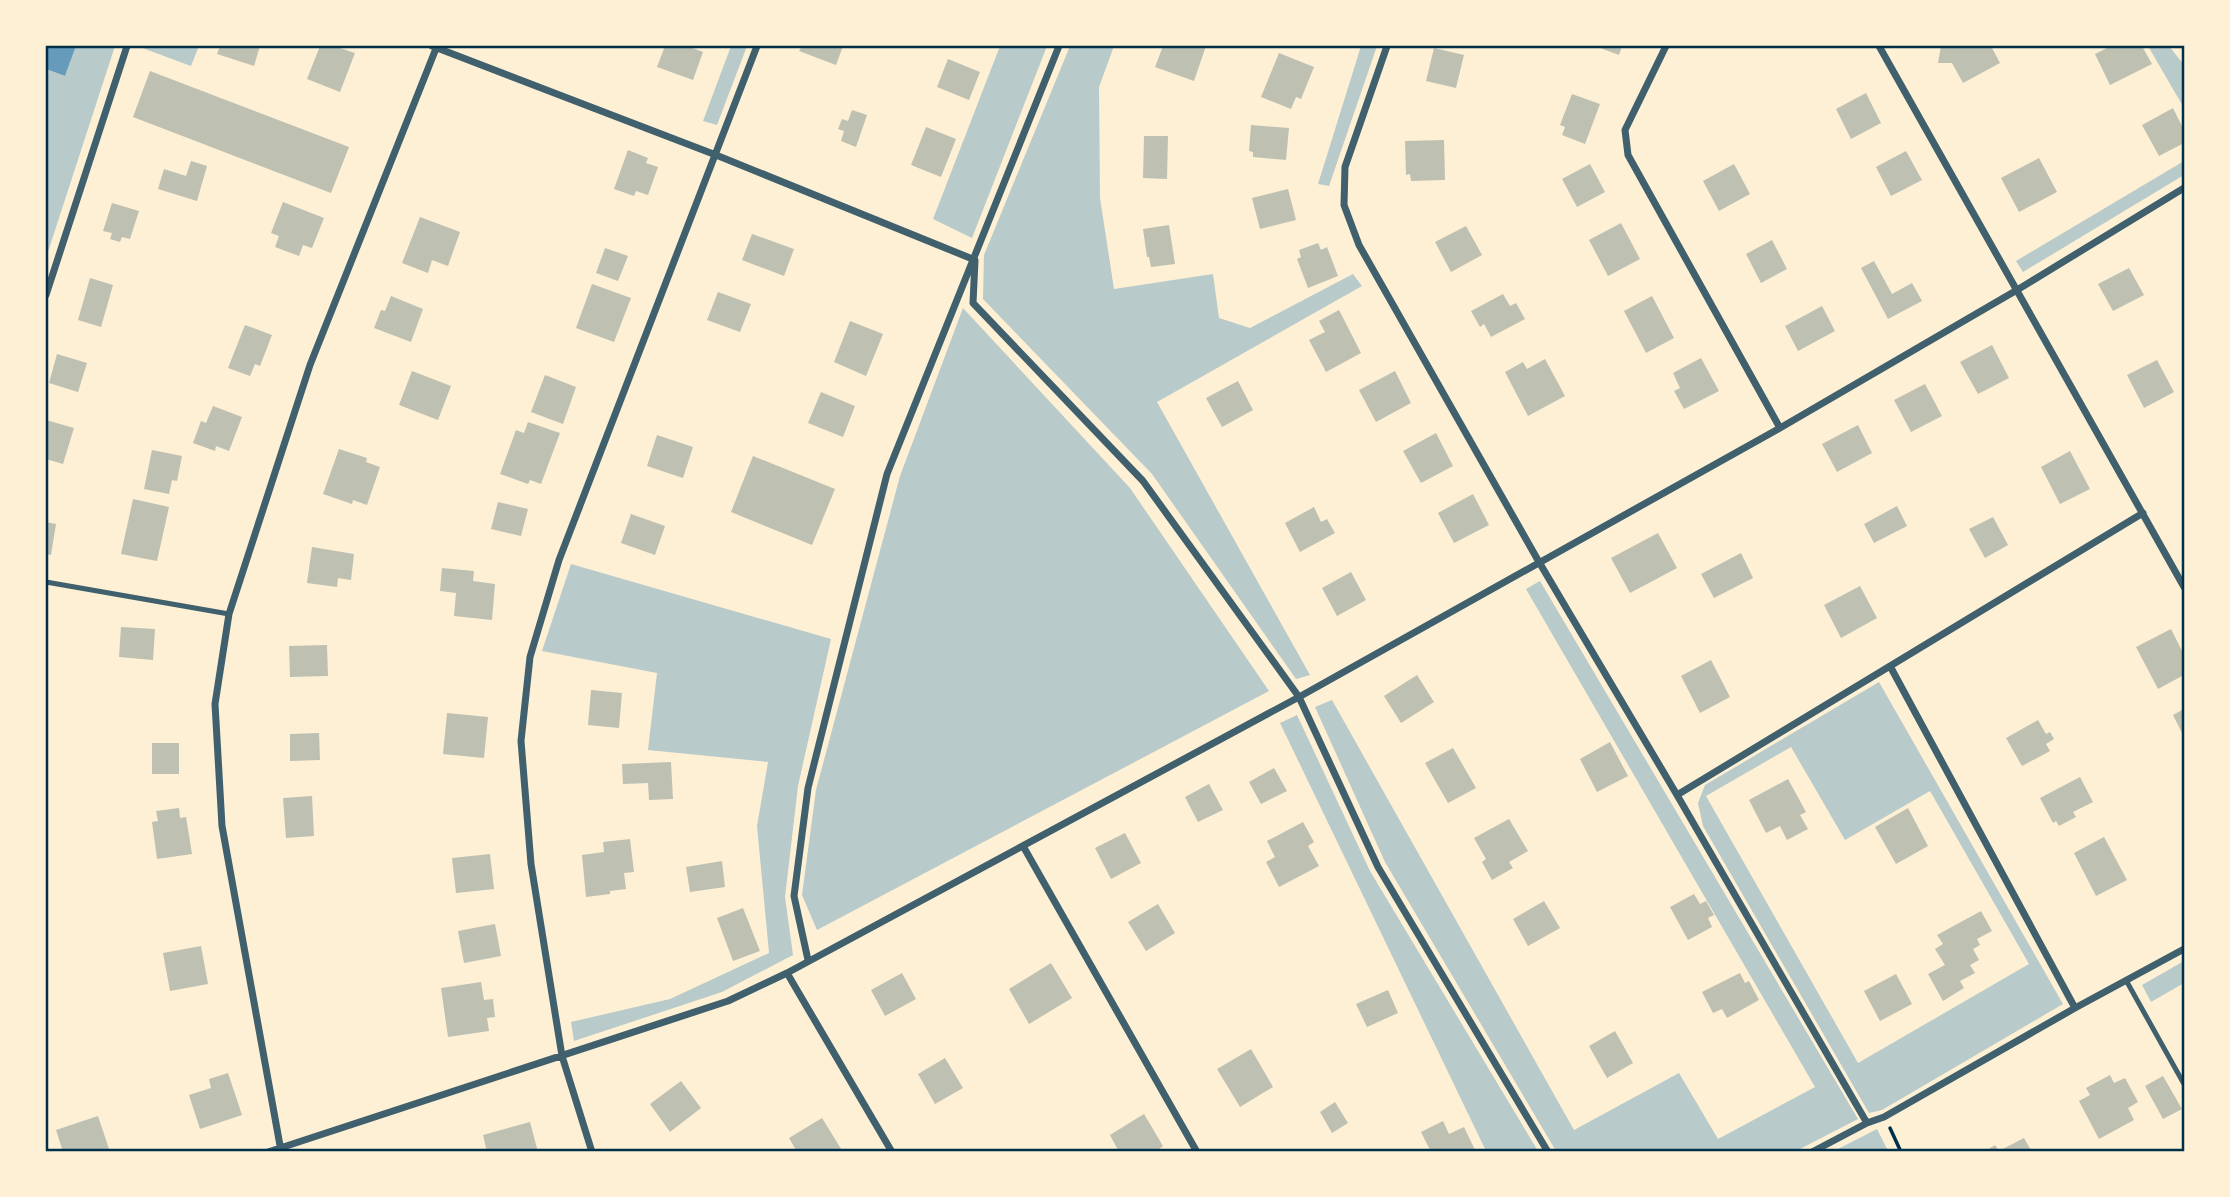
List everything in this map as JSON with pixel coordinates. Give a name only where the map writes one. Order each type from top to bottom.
[{"type":"street","points":[[46,295],[127,46]]},
{"type":"street","points":[[281,1149],[222,826],[215,704],[229,614],[310,365],[435,46],[716,155],[975,260]]},
{"type":"street","points":[[592,1152],[562,1056],[531,864],[521,741],[530,657],[559,560],[757,46]]},
{"type":"street","points":[[808,960],[794,897],[808,788],[887,474],[1059,46]]},
{"type":"street","points":[[1387,46],[1345,167],[1344,205],[1359,245],[1539,562],[1867,1123]]},
{"type":"street","points":[[1667,46],[1625,130],[1628,155],[1780,428]]},
{"type":"street","points":[[1879,46],[2185,587]]},
{"type":"street","points":[[268,1152],[728,1001],[786,973],[1299,697],[1780,428],[2017,290],[2185,188]]},
{"type":"street","points":[[975,260],[973,303],[1143,481],[1299,697],[1378,867],[1548,1152]]},
{"type":"street","points":[[1677,795],[2143,513]]},
{"type":"street","points":[[1890,666],[2075,1008]]},
{"type":"street","points":[[1023,846],[1197,1152]]},
{"type":"street","points":[[1812,1152],[1884,1117],[2185,949]]},
{"type":"street","points":[[786,973],[892,1152]]},
{"type":"lane","points":[[46,582],[229,614]]},
{"type":"lane","points":[[2127,982],[2185,1084]]},
{"type":"path","points":[[1884,1117],[1901,1152]]},
{"type":"shaded area","points":[[76,46],[115,46],[46,258],[46,69],[65,76]]},
{"type":"shaded area","points":[[137,46],[199,46],[191,66]]},
{"type":"shaded area","points":[[731,46],[747,46],[717,125],[703,121]]},
{"type":"shaded area","points":[[1000,46],[1047,46],[972,238],[933,219]]},
{"type":"shaded area","points":[[1070,46],[1114,46],[1099,87],[1100,198],[1114,289],[1213,274],[1219,318],[1250,328],[1353,274],[1362,286],[1157,402],[1310,675],[1296,679],[1152,474],[983,299],[984,255]]},
{"type":"shaded area","points":[[1361,46],[1377,46],[1329,186],[1318,184]]},
{"type":"shaded area","points":[[2148,46],[2169,46],[2184,65],[2184,108]]},
{"type":"shaded area","points":[[2184,161],[2184,175],[2023,272],[2016,261]]},
{"type":"shaded area","points":[[963,308],[1130,488],[1269,691],[817,930],[802,895],[816,790],[900,476]]},
{"type":"shaded area","points":[[571,564],[831,639],[798,786],[785,897],[793,955],[722,992],[574,1041],[571,1022],[670,999],[769,953],[757,826],[768,762],[648,750],[657,673],[542,651]]},
{"type":"shaded area","points":[[1540,581],[1858,1119],[1796,1151],[1556,1151],[1385,862],[1315,707],[1332,700],[1574,1130],[1679,1073],[1718,1139],[1815,1087],[1526,589]]},
{"type":"shaded area","points":[[1879,682],[2063,1004],[1882,1110],[1869,1113],[1703,826],[1698,803],[1705,785]],"holes":[[[1791,747],[1845,840],[1930,791],[2029,964],[1858,1063],[1706,796]]]},
{"type":"shaded area","points":[[1297,715],[1370,871],[1538,1151],[1486,1151],[1280,723]]},
{"type":"shaded area","points":[[2184,961],[2184,983],[2151,1002],[2142,985]]},
{"type":"shaded area","points":[[1877,1129],[1888,1151],[1834,1151]]},
{"type":"water","points":[[46,46],[76,46],[65,76],[46,69]]},
{"type":"building","points":[[220,46],[260,46],[254,66],[217,54]]},
{"type":"building","points":[[320,46],[334,46],[355,53],[340,92],[307,79]]},
{"type":"building","points":[[665,46],[691,46],[703,52],[693,80],[657,67]]},
{"type":"building","points":[[802,46],[843,46],[836,65],[799,51]]},
{"type":"building","points":[[1163,46],[1206,46],[1194,81],[1155,67]]},
{"type":"building","points":[[1595,46],[1622,46],[1619,55]]},
{"type":"building","points":[[1941,46],[1991,46],[2000,63],[1963,83],[1952,63],[1938,63]]},
{"type":"building","points":[[2111,46],[2142,46],[2152,64],[2110,85],[2095,54]]},
{"type":"building","points":[[1434,48],[1464,55],[1456,88],[1426,81]]},
{"type":"building","points":[[1279,53],[1314,67],[1301,99],[1296,97],[1291,109],[1261,97]]},
{"type":"building","points":[[948,59],[980,72],[969,100],[937,87]]},
{"type":"building","points":[[150,71],[349,147],[331,193],[133,117]]},
{"type":"building","points":[[1866,93],[1881,123],[1851,139],[1836,109]]},
{"type":"building","points":[[1572,94],[1600,104],[1585,144],[1562,135],[1565,127],[1560,125]]},
{"type":"building","points":[[2173,108],[2184,130],[2184,143],[2159,156],[2142,125]]},
{"type":"building","points":[[852,110],[867,115],[856,147],[841,141],[844,131],[838,129],[842,119],[848,121]]},
{"type":"building","points":[[1251,125],[1289,128],[1286,160],[1253,157],[1253,152],[1249,151]]},
{"type":"building","points":[[926,127],[956,139],[941,177],[911,165]]},
{"type":"building","points":[[1144,136],[1168,136],[1167,179],[1143,178]]},
{"type":"building","points":[[1444,140],[1445,180],[1411,181],[1410,174],[1406,175],[1405,141]]},
{"type":"building","points":[[628,150],[648,158],[646,163],[658,167],[648,195],[636,191],[634,196],[614,189]]},
{"type":"building","points":[[1906,151],[1922,180],[1891,196],[1876,167]]},
{"type":"building","points":[[2039,158],[2057,192],[2019,212],[2001,178]]},
{"type":"building","points":[[191,161],[207,166],[197,201],[158,189],[164,169],[186,176]]},
{"type":"building","points":[[1590,164],[1605,192],[1577,207],[1562,179]]},
{"type":"building","points":[[1734,164],[1750,194],[1719,211],[1703,181]]},
{"type":"building","points":[[1288,189],[1296,220],[1260,229],[1252,198]]},
{"type":"building","points":[[283,202],[324,218],[312,248],[303,245],[299,256],[275,247],[279,236],[271,233]]},
{"type":"building","points":[[112,203],[139,211],[130,239],[122,237],[120,242],[110,239],[112,233],[103,231]]},
{"type":"building","points":[[420,217],[460,232],[448,266],[432,260],[428,273],[402,263]]},
{"type":"building","points":[[1621,223],[1640,259],[1608,276],[1589,240]]},
{"type":"building","points":[[1169,225],[1175,264],[1151,267],[1143,229]]},
{"type":"building","points":[[1466,226],[1482,255],[1451,272],[1435,242]]},
{"type":"building","points":[[752,234],[794,249],[784,276],[742,260]]},
{"type":"building","points":[[1772,240],[1787,269],[1761,283],[1746,254]]},
{"type":"building","points":[[1318,243],[1321,250],[1327,247],[1338,276],[1308,288],[1297,259],[1301,257],[1299,250]]},
{"type":"building","points":[[605,248],[628,256],[618,281],[596,273]]},
{"type":"building","points":[[1874,261],[1892,294],[1912,283],[1922,301],[1888,319],[1861,268]]},
{"type":"building","points":[[2129,268],[2144,295],[2113,311],[2098,284]]},
{"type":"building","points":[[90,278],[113,285],[101,327],[78,320]]},
{"type":"building","points":[[592,284],[631,298],[614,342],[576,328]]},
{"type":"building","points":[[718,292],[751,304],[740,332],[707,320]]},
{"type":"building","points":[[1503,294],[1510,306],[1516,303],[1525,319],[1491,337],[1484,324],[1480,327],[1471,311]]},
{"type":"building","points":[[391,296],[423,309],[411,342],[374,328],[381,310],[385,311]]},
{"type":"building","points":[[1652,296],[1674,338],[1646,353],[1624,311]]},
{"type":"building","points":[[1822,306],[1835,331],[1798,351],[1785,326]]},
{"type":"building","points":[[1339,310],[1361,353],[1326,372],[1309,340],[1325,332],[1319,321]]},
{"type":"building","points":[[850,321],[883,334],[866,376],[834,362]]},
{"type":"building","points":[[245,325],[272,335],[260,366],[255,364],[250,376],[228,368]]},
{"type":"building","points":[[1992,345],[2009,378],[1978,394],[1960,362]]},
{"type":"building","points":[[57,354],[87,363],[78,392],[49,383]]},
{"type":"building","points":[[1701,358],[1719,391],[1684,409],[1674,391],[1680,388],[1673,373]]},
{"type":"building","points":[[1545,359],[1565,396],[1528,416],[1505,372],[1523,362],[1527,369]]},
{"type":"building","points":[[2157,360],[2174,392],[2144,408],[2127,375]]},
{"type":"building","points":[[412,371],[451,386],[438,420],[399,405]]},
{"type":"building","points":[[1395,371],[1411,403],[1376,422],[1359,390]]},
{"type":"building","points":[[545,375],[576,387],[563,424],[531,412]]},
{"type":"building","points":[[1238,381],[1253,410],[1222,427],[1206,398]]},
{"type":"building","points":[[1925,384],[1942,416],[1911,432],[1894,400]]},
{"type":"building","points":[[821,392],[855,406],[843,437],[808,423]]},
{"type":"building","points":[[213,406],[242,417],[229,451],[216,446],[215,451],[193,443],[201,421],[206,423]]},
{"type":"building","points":[[46,420],[74,428],[63,464],[46,459]]},
{"type":"building","points":[[528,422],[560,433],[541,484],[530,480],[528,484],[500,474],[516,430],[524,433]]},
{"type":"building","points":[[1858,425],[1872,453],[1837,472],[1822,444]]},
{"type":"building","points":[[1436,433],[1453,466],[1421,483],[1403,451]]},
{"type":"building","points":[[657,435],[693,447],[683,478],[647,466]]},
{"type":"building","points":[[339,449],[367,458],[366,462],[380,467],[367,505],[353,500],[352,504],[323,494]]},
{"type":"building","points":[[152,450],[182,456],[177,481],[172,480],[169,494],[144,489]]},
{"type":"building","points":[[2070,451],[2090,489],[2060,504],[2041,467]]},
{"type":"building","points":[[753,456],[835,489],[812,545],[731,512]]},
{"type":"building","points":[[1473,494],[1489,525],[1454,543],[1438,513]]},
{"type":"building","points":[[133,499],[169,507],[157,561],[121,554]]},
{"type":"building","points":[[498,502],[528,509],[521,536],[491,529]]},
{"type":"building","points":[[1897,506],[1907,526],[1874,543],[1864,524]]},
{"type":"building","points":[[1314,507],[1321,522],[1327,519],[1335,533],[1300,552],[1285,523]]},
{"type":"building","points":[[631,514],[665,526],[655,555],[621,543]]},
{"type":"building","points":[[1993,517],[2008,545],[1985,558],[1969,529]]},
{"type":"building","points":[[46,522],[56,524],[51,555],[46,554]]},
{"type":"building","points":[[1658,533],[1677,568],[1630,593],[1611,558]]},
{"type":"building","points":[[312,547],[354,554],[351,580],[338,578],[337,587],[307,583]]},
{"type":"building","points":[[1741,553],[1753,578],[1714,598],[1701,574]]},
{"type":"building","points":[[442,568],[474,571],[473,581],[495,584],[492,620],[454,616],[456,593],[440,591]]},
{"type":"building","points":[[1351,572],[1366,600],[1337,616],[1322,588]]},
{"type":"building","points":[[1860,586],[1877,618],[1841,638],[1824,605]]},
{"type":"building","points":[[121,627],[155,629],[153,660],[119,657]]},
{"type":"building","points":[[2171,629],[2184,655],[2184,675],[2158,689],[2136,647]]},
{"type":"building","points":[[327,645],[328,676],[290,677],[289,646]]},
{"type":"building","points":[[1711,660],[1730,697],[1700,713],[1681,676]]},
{"type":"building","points":[[1417,675],[1434,702],[1401,723],[1384,696]]},
{"type":"building","points":[[591,690],[622,693],[619,728],[588,725]]},
{"type":"building","points":[[2184,709],[2184,737],[2173,715]]},
{"type":"building","points":[[447,713],[488,717],[484,758],[443,754]]},
{"type":"building","points":[[2038,720],[2046,734],[2050,732],[2054,739],[2046,744],[2050,751],[2022,766],[2006,738]]},
{"type":"building","points":[[319,733],[320,760],[290,761],[290,734]]},
{"type":"building","points":[[1610,742],[1628,776],[1597,792],[1580,759]]},
{"type":"building","points":[[152,743],[179,743],[179,774],[152,774]]},
{"type":"building","points":[[1453,748],[1476,788],[1448,803],[1425,763]]},
{"type":"building","points":[[671,762],[673,799],[649,800],[648,783],[623,784],[622,764]]},
{"type":"building","points":[[1274,768],[1287,791],[1261,804],[1249,782]]},
{"type":"building","points":[[2080,777],[2093,802],[2073,812],[2076,817],[2059,826],[2056,821],[2053,823],[2040,798]]},
{"type":"building","points":[[1788,779],[1806,812],[1800,815],[1808,829],[1787,840],[1780,826],[1766,833],[1749,800]]},
{"type":"building","points":[[1209,784],[1223,810],[1198,822],[1185,797]]},
{"type":"building","points":[[312,796],[314,836],[286,838],[283,798]]},
{"type":"building","points":[[179,808],[180,818],[186,817],[192,854],[157,859],[152,822],[158,821],[156,811]]},
{"type":"building","points":[[1908,808],[1928,846],[1896,864],[1875,827]]},
{"type":"building","points":[[1509,819],[1528,851],[1509,862],[1513,868],[1492,880],[1482,862],[1486,859],[1474,838]]},
{"type":"building","points":[[1303,822],[1314,842],[1308,846],[1319,866],[1279,887],[1266,862],[1275,857],[1267,841]]},
{"type":"building","points":[[1125,833],[1141,863],[1111,879],[1095,848]]},
{"type":"building","points":[[2104,837],[2127,880],[2096,896],[2074,853]]},
{"type":"building","points":[[630,839],[634,872],[624,873],[626,889],[586,897],[582,855],[604,852],[603,842]]},
{"type":"building","points":[[490,854],[494,889],[456,893],[452,858]]},
{"type":"building","points":[[722,861],[725,887],[690,892],[686,867]]},
{"type":"building","points":[[1694,894],[1700,904],[1706,901],[1714,915],[1708,918],[1712,927],[1688,940],[1670,907]]},
{"type":"building","points":[[1544,901],[1560,928],[1528,946],[1513,919]]},
{"type":"building","points":[[1158,904],[1175,933],[1146,951],[1128,922]]},
{"type":"building","points":[[743,908],[760,951],[733,961],[717,918]]},
{"type":"building","points":[[1981,911],[1992,931],[1977,939],[1980,945],[1973,949],[1979,960],[1970,965],[1975,973],[1960,981],[1964,988],[1943,1001],[1928,974],[1945,965],[1935,949],[1943,944],[1937,935]]},
{"type":"building","points":[[495,924],[501,956],[464,963],[458,931]]},
{"type":"building","points":[[201,946],[208,984],[170,991],[163,953]]},
{"type":"building","points":[[1051,963],[1072,998],[1029,1024],[1009,989]]},
{"type":"building","points":[[902,973],[916,999],[885,1016],[871,990]]},
{"type":"building","points":[[1740,973],[1745,983],[1749,981],[1759,1000],[1727,1018],[1722,1009],[1713,1013],[1702,992]]},
{"type":"building","points":[[1896,974],[1912,1004],[1880,1021],[1864,991]]},
{"type":"building","points":[[481,982],[484,1000],[493,999],[495,1017],[487,1018],[489,1031],[448,1037],[441,988]]},
{"type":"building","points":[[1388,990],[1398,1013],[1367,1027],[1356,1004]]},
{"type":"building","points":[[1615,1031],[1633,1063],[1607,1078],[1589,1046]]},
{"type":"building","points":[[1251,1049],[1273,1087],[1240,1107],[1217,1069]]},
{"type":"building","points":[[945,1058],[963,1088],[935,1104],[918,1074]]},
{"type":"building","points":[[228,1073],[242,1115],[200,1129],[189,1095],[211,1088],[209,1079]]},
{"type":"building","points":[[2110,1075],[2114,1083],[2125,1078],[2138,1102],[2128,1108],[2134,1120],[2099,1139],[2079,1101],[2090,1095],[2086,1088]]},
{"type":"building","points":[[2163,1076],[2182,1109],[2163,1119],[2145,1086]]},
{"type":"building","points":[[681,1081],[701,1108],[670,1132],[650,1104]]},
{"type":"building","points":[[1335,1102],[1348,1123],[1332,1133],[1320,1112]]},
{"type":"building","points":[[1144,1114],[1163,1146],[1155,1152],[1119,1152],[1110,1135]]},
{"type":"building","points":[[98,1116],[110,1152],[63,1152],[56,1130]]},
{"type":"building","points":[[822,1118],[843,1152],[797,1152],[789,1138]]},
{"type":"building","points":[[1443,1121],[1449,1134],[1464,1127],[1476,1152],[1431,1152],[1421,1132]]},
{"type":"building","points":[[530,1122],[538,1152],[487,1152],[483,1135]]},
{"type":"building","points":[[2024,1138],[2032,1152],[1984,1152],[1995,1145],[1999,1151]]}]
